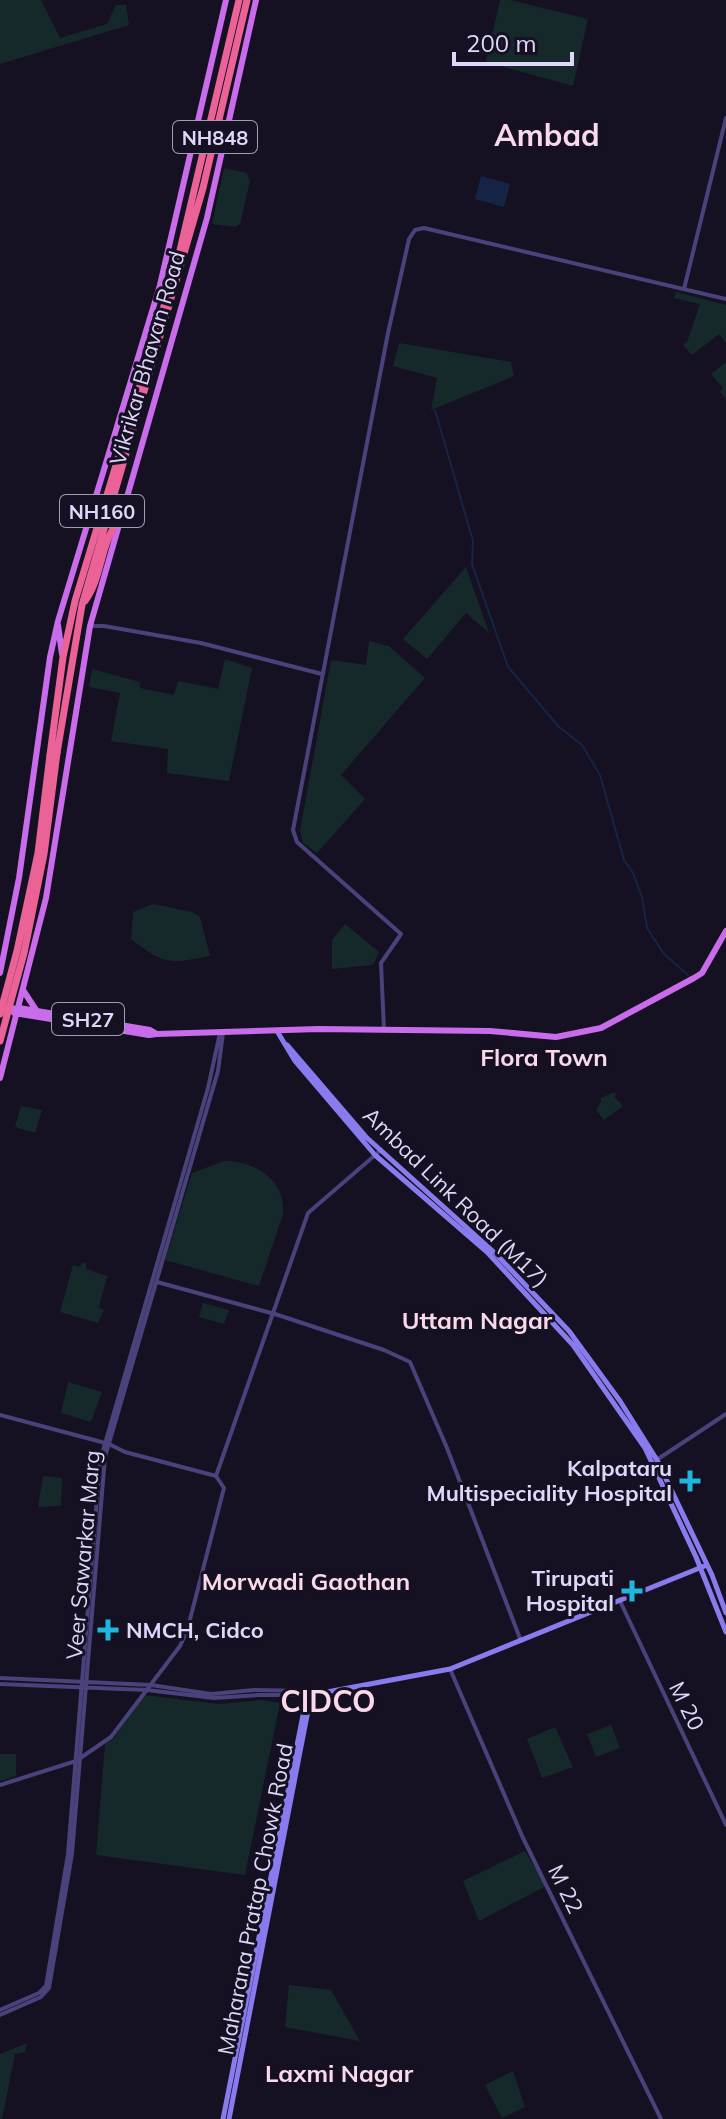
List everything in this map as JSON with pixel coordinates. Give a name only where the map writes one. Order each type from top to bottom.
[{"type":"highway","name":"NH848","points":[[176,273],[239,0]]},
{"type":"highway","name":"NH848","points":[[176,273],[203,188],[247,0]]},
{"type":"highway","name":"NH160","points":[[0,1012],[38,853],[82,605],[176,273]]},
{"type":"highway","name":"NH160","points":[[0,1041],[24,953],[44,854],[63,657],[84,568],[176,273]]},
{"type":"highway","points":[[82,605],[92,592],[111,530],[117,523]]},
{"type":"main road","name":"Vikrikar Bhavan Road","points":[[0,973],[16,900],[50,657],[58,621],[160,285],[226,0]]},
{"type":"main road","name":"Vikrikar Bhavan Road","points":[[0,1078],[43,908],[90,626],[117,523],[207,218],[256,0]]},
{"type":"main road","points":[[58,621],[63,657]]},
{"type":"main road","points":[[16,900],[43,908]]},
{"type":"main road","name":"SH27","points":[[18,1010],[150,1030],[157,1034],[384,1030],[490,1031],[556,1037],[601,1028],[702,973],[726,931]]},
{"type":"main road","points":[[23,990],[36,1011]]},
{"type":"main road","points":[[0,1012],[18,1010],[157,1034]]},
{"type":"main road","points":[[277,1031],[284,1042]]},
{"type":"main road","name":"Ambad Link Road (M17)","points":[[284,1042],[366,1137],[507,1268],[574,1338],[620,1401],[655,1462],[726,1613]]},
{"type":"main road","name":"Ambad Link Road (M17)","points":[[284,1042],[295,1061],[375,1155],[507,1268]]},
{"type":"main road","points":[[311,1694],[450,1669],[704,1566]]},
{"type":"main road","name":"Ambad Link Road (M17)","points":[[704,1566],[726,1632]]},
{"type":"main road","name":"Maharana Pratap Chowk Road","points":[[223,2119],[311,1694]]},
{"type":"main road","name":"Maharana Pratap Chowk Road","points":[[229,2119],[311,1694]]},
{"type":"street","points":[[684,289],[726,118]]},
{"type":"street","points":[[384,1030],[381,963],[401,934],[321,865],[293,836],[390,321],[409,239],[415,230],[424,228],[726,299]]},
{"type":"street","points":[[90,626],[201,643],[322,674]]},
{"type":"street","name":"Veer Sawarkar Marg","points":[[0,2012],[39,1993],[46,1986],[63,1886],[79,1759],[107,1443],[155,1281],[222,1033]]},
{"type":"street","points":[[216,1476],[308,1213],[381,1150]]},
{"type":"street","points":[[155,1281],[275,1314],[384,1350],[410,1362],[447,1448],[521,1641]]},
{"type":"street","points":[[655,1462],[726,1414]]},
{"type":"street","points":[[0,1415],[216,1476],[224,1488],[187,1631],[180,1646],[111,1737],[79,1759],[0,1785]]},
{"type":"street","name":"M 20","points":[[620,1601],[726,1825]]},
{"type":"street","name":"M 22","points":[[450,1669],[523,1838],[661,2119]]},
{"type":"street","points":[[0,1681],[149,1687],[214,1698],[311,1694]]},
{"type":"green space","points":[[0,0],[41,0],[60,38],[107,24],[116,5],[126,5],[129,25],[0,64]]},
{"type":"green space","points":[[500,0],[588,19],[573,86],[486,62]]},
{"type":"green space","points":[[224,168],[247,173],[250,181],[240,224],[235,227],[212,224]]},
{"type":"green space","points":[[676,292],[726,305],[726,343],[719,334],[692,355],[683,345],[687,342],[700,304],[674,298]]},
{"type":"green space","points":[[399,343],[511,362],[514,376],[431,410],[437,378],[393,366]]},
{"type":"green space","points":[[726,362],[726,399],[720,392],[723,388],[711,374]]},
{"type":"green space","points":[[466,567],[489,633],[466,613],[427,659],[403,639]]},
{"type":"green space","points":[[369,641],[389,646],[425,678],[341,775],[365,799],[317,853],[303,843],[300,831],[331,660],[366,665]]},
{"type":"green space","points":[[225,659],[252,668],[229,781],[167,773],[168,749],[111,741],[120,693],[89,687],[92,669],[140,682],[140,688],[174,695],[178,681],[218,689]]},
{"type":"green space","points":[[153,904],[192,912],[200,917],[210,956],[168,960],[152,954],[131,939],[133,912]]},
{"type":"green space","points":[[345,924],[379,952],[373,965],[332,969],[332,940]]},
{"type":"green space","points":[[614,1092],[623,1106],[604,1120],[596,1110],[601,1098]]},
{"type":"green space","points":[[21,1106],[42,1110],[35,1133],[15,1127]]},
{"type":"green space","points":[[224,1161],[247,1164],[266,1175],[274,1182],[283,1202],[283,1214],[259,1286],[165,1260],[192,1173]]},
{"type":"green space","points":[[83,1262],[86,1269],[107,1276],[99,1307],[104,1310],[98,1323],[60,1312],[73,1265],[79,1267]]},
{"type":"green space","points":[[203,1303],[229,1310],[224,1324],[199,1317]]},
{"type":"green space","points":[[68,1382],[102,1392],[91,1422],[61,1413]]},
{"type":"green space","points":[[43,1476],[62,1478],[61,1506],[38,1507]]},
{"type":"green space","points":[[144,1695],[219,1704],[262,1700],[280,1703],[245,1875],[96,1855],[105,1744],[114,1738]]},
{"type":"green space","points":[[611,1725],[620,1748],[596,1757],[587,1734]]},
{"type":"green space","points":[[555,1727],[573,1767],[542,1778],[527,1739]]},
{"type":"green space","points":[[0,1754],[16,1754],[16,1776],[0,1781]]},
{"type":"green space","points":[[525,1851],[546,1886],[479,1921],[463,1881]]},
{"type":"green space","points":[[289,1985],[331,1990],[360,2041],[285,2027]]},
{"type":"green space","points":[[27,2043],[25,2052],[15,2054],[0,2119],[0,2054]]},
{"type":"green space","points":[[513,2071],[525,2107],[502,2118],[485,2085]]},
{"type":"water","points":[[481,176],[510,184],[504,207],[475,199]]},
{"type":"waterway","points":[[435,410],[473,541],[472,564],[508,667],[559,727],[582,745],[600,775],[624,860],[633,873],[642,897],[647,928],[664,954],[688,975]]},
{"type":"place","name":"Kalpataru Multispeciality Hospital","points":[[690,1481]]},
{"type":"place","name":"Tirupati Hospital","points":[[632,1591]]},
{"type":"place","name":"NMCH, Cidco","points":[[108,1630]]},
{"type":"district","name":"Ambad","points":[[547,135]]},
{"type":"district","name":"Flora Town","points":[[544,1057]]},
{"type":"district","name":"Uttam Nagar","points":[[477,1320]]},
{"type":"district","name":"Morwadi Gaothan","points":[[306,1581]]},
{"type":"district","name":"CIDCO","points":[[328,1701]]},
{"type":"district","name":"Laxmi Nagar","points":[[339,2073]]}]
